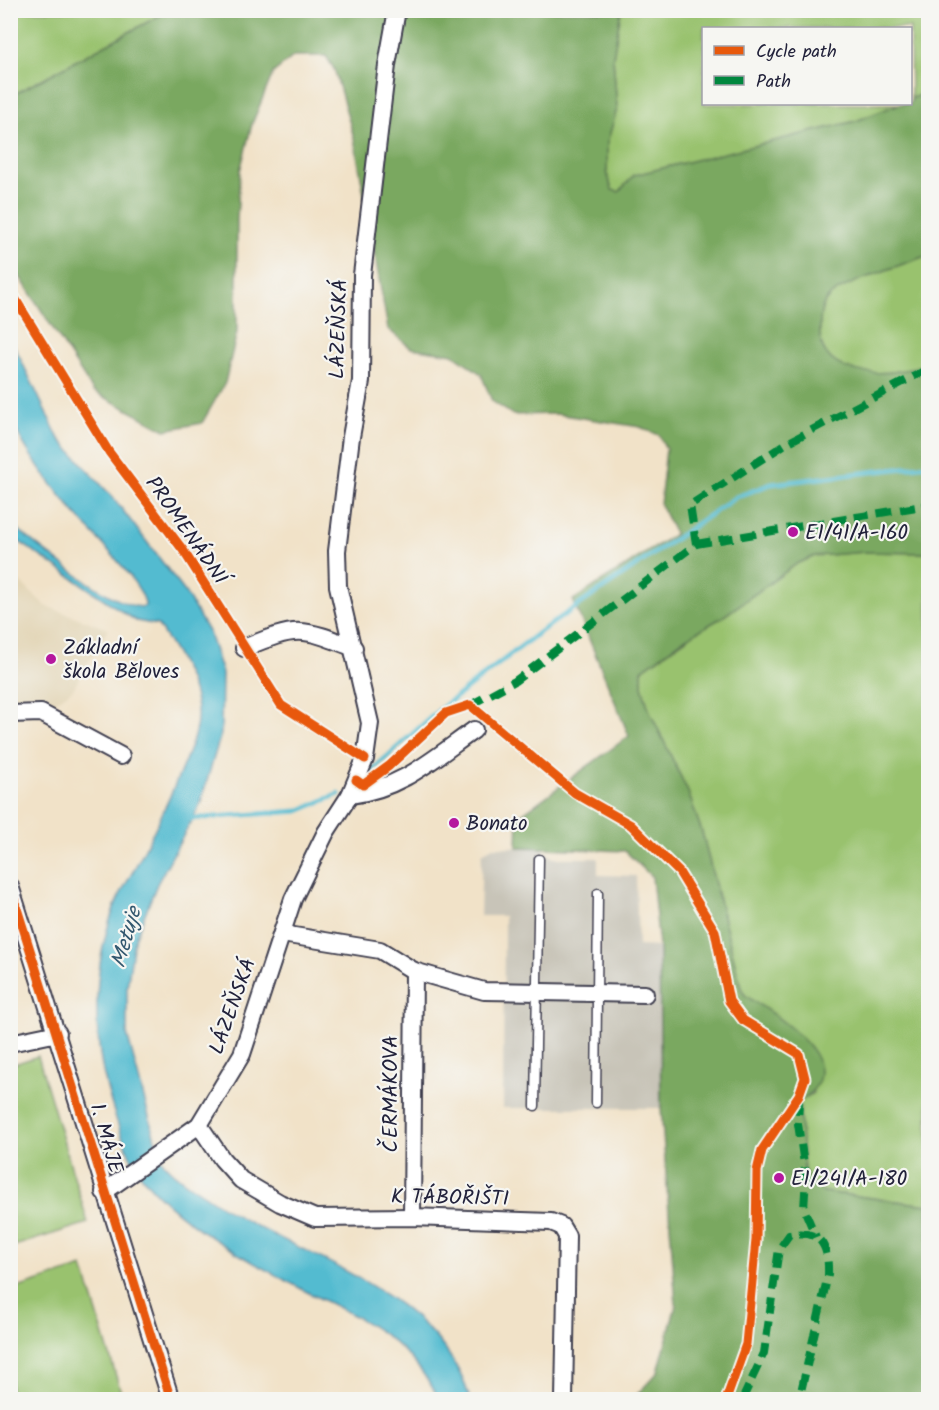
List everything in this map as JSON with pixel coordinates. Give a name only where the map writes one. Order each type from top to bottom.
[{"type":"street","name":"LÁZEŇSKÁ","points":[[104,1192],[136,1172],[199,1125],[242,1054],[293,899],[326,832],[350,795],[365,759],[370,723],[338,586],[337,551],[351,437],[361,381],[362,276],[387,65],[397,10]]},
{"type":"street","points":[[244,648],[276,635],[295,631],[310,631],[354,648]]},
{"type":"street","points":[[10,714],[41,713],[121,756]]},
{"type":"street","points":[[350,795],[375,792],[404,780],[474,730]]},
{"type":"street","name":"1. MÁJE","points":[[12,891],[58,1033],[104,1192],[171,1400]]},
{"type":"street","points":[[282,934],[380,950],[414,970],[484,991],[645,994]]},
{"type":"street","name":"ČERMÁKOVA","points":[[412,1217],[414,970]]},
{"type":"street","points":[[10,1043],[58,1033]]},
{"type":"street","name":"K TÁBOŘIŠTI","points":[[199,1125],[222,1159],[241,1180],[280,1203],[315,1218],[412,1217],[551,1222],[561,1226],[567,1236],[564,1400]]},
{"type":"lane","points":[[535,1106],[539,859]]},
{"type":"lane","points":[[596,1103],[598,893]]},
{"type":"shaded area","name":"Základní škola Běloves","points":[[11,574],[46,606],[108,629],[73,689],[50,706],[11,704]]},
{"type":"shaded area","points":[[493,847],[542,848],[553,858],[598,858],[598,875],[636,876],[638,946],[659,947],[661,1108],[503,1108],[504,916],[480,916],[482,853]]},
{"type":"green space","points":[[11,11],[168,11],[11,96]]},
{"type":"green space","points":[[168,11],[621,11],[613,57],[617,109],[607,143],[607,174],[612,190],[619,192],[634,175],[856,121],[896,105],[912,105],[912,99],[928,91],[928,255],[834,293],[823,306],[820,330],[823,347],[832,359],[845,367],[862,372],[880,373],[914,368],[928,363],[928,553],[865,552],[815,556],[798,563],[721,618],[683,640],[642,670],[642,686],[649,710],[688,792],[702,832],[741,988],[745,995],[792,1029],[817,1058],[820,1072],[815,1087],[799,1102],[804,1170],[814,1185],[824,1192],[928,1205],[928,1399],[633,1399],[658,1372],[676,1305],[661,1108],[659,947],[652,877],[625,851],[517,847],[518,817],[629,736],[573,600],[675,534],[660,504],[666,449],[659,435],[640,427],[557,414],[513,415],[492,401],[481,374],[453,354],[411,348],[388,329],[354,138],[334,69],[326,56],[294,56],[273,73],[252,124],[240,171],[237,219],[237,332],[225,383],[202,423],[165,430],[93,391],[11,263],[11,96]]},
{"type":"green space","points":[[621,11],[928,11],[928,91],[912,99],[912,27],[702,27],[702,105],[896,105],[856,121],[659,169],[619,192],[612,190],[607,174],[607,143],[617,109],[613,57]]},
{"type":"green space","points":[[928,255],[928,363],[914,368],[880,373],[862,372],[845,367],[832,359],[823,347],[820,330],[820,318],[827,299],[845,287]]},
{"type":"green space","points":[[865,552],[928,553],[928,1205],[824,1192],[814,1185],[804,1170],[799,1102],[813,1093],[800,1037],[745,995],[741,988],[702,832],[688,792],[649,710],[642,686],[642,670],[701,629],[721,618],[798,563],[815,556]]},
{"type":"green space","points":[[38,1056],[88,1223],[11,1247],[11,1065]]},
{"type":"green space","points":[[83,1267],[123,1399],[25,1400],[24,1395],[11,1399],[11,1290]]},
{"type":"water","name":"Metuje","points":[[10,337],[58,437],[115,500],[185,592],[209,633],[222,673],[221,734],[199,807],[157,884],[134,941],[127,987],[127,1034],[160,1158],[183,1180],[209,1198],[244,1219],[360,1279],[396,1302],[428,1328],[453,1360],[470,1399],[439,1399],[414,1362],[385,1335],[217,1241],[172,1208],[154,1190],[132,1161],[111,1102],[101,1061],[97,1022],[100,965],[116,902],[156,826],[191,746],[197,724],[197,708],[187,675],[158,625],[136,621],[11,536],[11,523],[55,559],[97,588],[133,605],[145,606],[137,586],[39,468],[17,432],[9,404]]},
{"type":"waterway","points":[[370,772],[439,710],[541,631],[736,497],[771,484],[928,465]]},
{"type":"waterway","points":[[188,819],[298,811],[339,794]]},
{"type":"marked path","points":[[470,705],[515,681],[696,544],[690,505],[787,443],[928,369]]},
{"type":"marked path","points":[[696,544],[928,505]]},
{"type":"marked path","points":[[799,1099],[798,1124],[806,1177],[804,1209],[816,1237]]},
{"type":"marked path","points":[[742,1400],[764,1353],[779,1249],[789,1235],[809,1234],[816,1237],[825,1248],[828,1275],[799,1400]]},
{"type":"cycle path","name":"PROMENÁDNÍ","points":[[10,290],[109,452],[183,550],[281,705],[365,759]]},
{"type":"cycle path","points":[[356,780],[363,785],[389,766],[446,713],[470,705],[575,793],[631,825],[679,872],[715,931],[729,1001],[743,1020],[799,1054],[805,1078],[799,1095],[762,1150],[757,1171],[756,1240],[746,1344],[726,1400]]},
{"type":"cycle path","points":[[10,886],[171,1400]]},
{"type":"place","name":"E1/41/A-160","points":[[793,532]]},
{"type":"place","name":"Základní škola Běloves","points":[[51,659]]},
{"type":"place","name":"Bonato","points":[[454,823]]},
{"type":"place","name":"E1/241/A-180","points":[[779,1178]]}]
